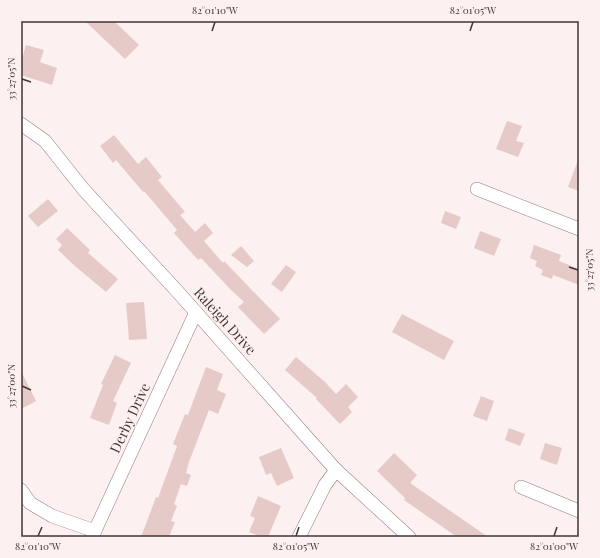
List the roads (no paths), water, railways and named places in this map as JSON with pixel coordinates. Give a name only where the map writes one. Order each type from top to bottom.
[{"type":"street","name":"Raleigh Drive","points":[[21,124],[45,141],[84,190],[196,312],[336,470],[409,537]]},
{"type":"street","points":[[477,189],[579,229]]},
{"type":"street","name":"Derby Drive","points":[[93,534],[196,312]]},
{"type":"street","points":[[299,537],[325,485],[336,470]]},
{"type":"street","points":[[520,487],[579,511]]},
{"type":"street","points":[[21,490],[30,503],[52,516],[93,534]]}]
